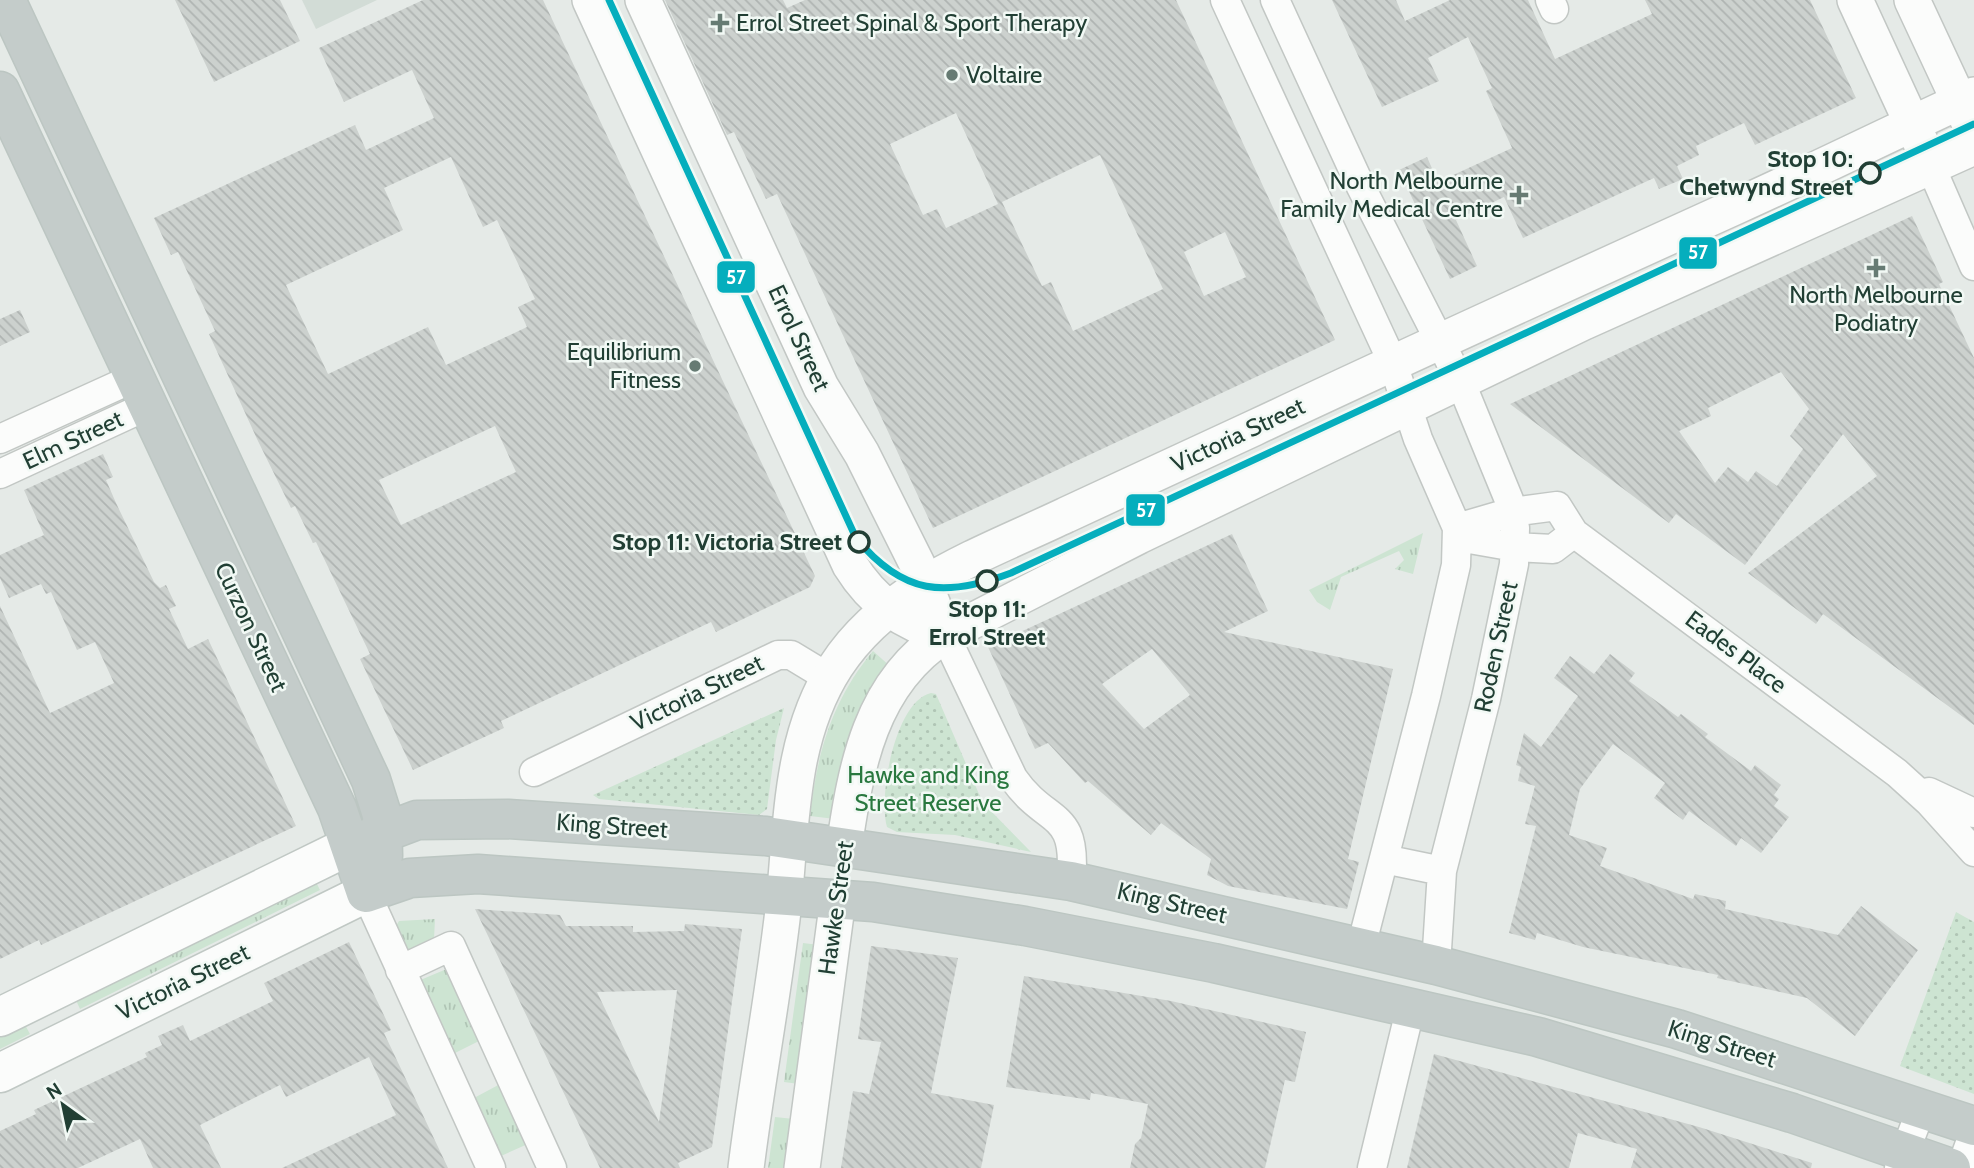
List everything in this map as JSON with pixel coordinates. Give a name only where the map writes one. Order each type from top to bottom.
[{"type":"highway","name":"Curzon Street","points":[[6,0],[371,780],[367,838],[374,890]]},
{"type":"highway","name":"Curzon Street","points":[[0,91],[337,808],[367,838]]},
{"type":"highway","points":[[26,146],[66,129]]},
{"type":"highway","points":[[140,392],[180,373]]},
{"type":"highway","points":[[186,491],[226,472]]},
{"type":"highway","points":[[268,663],[307,645]]},
{"type":"highway","name":"King Street","points":[[367,838],[417,820],[484,818],[787,839],[1071,881],[1436,965],[1677,1029],[1974,1126]]},
{"type":"highway","name":"Hawke Street","points":[[838,899],[844,847]]},
{"type":"highway","name":"King Street","points":[[374,890],[427,875],[478,874],[838,899],[1039,929],[1228,965],[1411,1006],[1672,1075],[1902,1160],[1951,1168]]},
{"type":"highway","points":[[1362,947],[1411,1006]]},
{"type":"main road","name":"Victoria Street","points":[[0,1017],[367,838]]},
{"type":"main road","name":"Victoria Street","points":[[0,1073],[374,890]]},
{"type":"main road","points":[[39,998],[62,1042]]},
{"type":"street","name":"Errol Street","points":[[590,0],[842,550],[865,586],[887,608],[917,626],[945,635]]},
{"type":"street","name":"Errol Street","points":[[643,0],[821,387],[862,454],[925,584],[945,635],[1013,778],[1027,796],[1068,832],[1072,843],[1071,881]]},
{"type":"street","name":"Roden Street","points":[[1275,0],[1361,187],[1461,383],[1512,512],[1515,547],[1486,699],[1442,871],[1436,965]]},
{"type":"street","points":[[1855,0],[1974,266]]},
{"type":"street","points":[[1227,1],[1392,361],[1418,439],[1457,533],[1456,565],[1362,947]]},
{"type":"street","points":[[1875,40],[1917,10],[1967,98],[1974,134]]},
{"type":"street","name":"Victoria Street","points":[[534,772],[778,654],[791,655],[829,678],[855,639],[887,608],[925,584],[1392,361],[1742,204],[1911,122],[1967,98]]},
{"type":"street","name":"Victoria Street","points":[[945,635],[1139,536],[1584,322],[1974,147]]},
{"type":"street","points":[[702,242],[745,222]]},
{"type":"street","name":"Elm Street","points":[[0,439],[140,392]]},
{"type":"street","name":"Elm Street","points":[[0,474],[140,392]]},
{"type":"street","name":"Eades Place","points":[[1457,533],[1512,512],[1557,506],[1574,533],[1897,773],[1929,802],[1974,852]]},
{"type":"street","points":[[1457,533],[1515,547],[1553,549],[1574,533]]},
{"type":"street","name":"Hawke Street","points":[[844,847],[856,772],[869,730],[896,684],[932,644],[945,635]]},
{"type":"street","points":[[747,1168],[785,895],[787,839],[801,748],[813,711],[829,678]]},
{"type":"street","name":"Eades Place","points":[[1897,773],[1939,798],[1974,813]]},
{"type":"street","points":[[1384,859],[1442,871]]},
{"type":"street","name":"Curzon Street","points":[[374,890],[400,970],[491,1168]]},
{"type":"street","name":"Hawke Street","points":[[802,1168],[838,899]]},
{"type":"street","points":[[400,970],[451,946],[552,1168]]},
{"type":"street","points":[[1372,1168],[1411,1006]]},
{"type":"street","points":[[754,1106],[809,1112]]},
{"type":"street","points":[[1902,1160],[1922,1107]]},
{"type":"street","points":[[1961,1168],[1974,1132]]},
{"type":"shaded area","points":[[302,0],[377,0],[316,29]]},
{"type":"green space","points":[[1423,533],[1413,574],[1395,569],[1404,560],[1399,551],[1341,577],[1330,610],[1317,602],[1309,590]]},
{"type":"green space","points":[[873,651],[891,667],[835,819],[810,816],[817,771],[829,728],[847,689]]},
{"type":"green space","name":"Hawke and King Street Reserve","points":[[931,693],[936,694],[979,794],[988,808],[1031,852],[955,835],[897,832],[887,827],[885,795],[892,752],[908,713],[918,700]]},
{"type":"green space","points":[[784,708],[776,740],[767,809],[759,815],[599,799],[593,795]]},
{"type":"green space","points":[[314,878],[320,890],[80,1009],[75,998]]},
{"type":"green space","points":[[1956,912],[1974,922],[1974,1094],[1900,1066]]},
{"type":"green space","points":[[435,919],[434,939],[407,951],[396,926],[399,921]]},
{"type":"green space","points":[[803,943],[819,945],[799,1084],[784,1082]]},
{"type":"green space","points":[[449,968],[483,1039],[455,1053],[418,981]]},
{"type":"green space","points":[[24,1023],[30,1034],[0,1049],[0,1035]]},
{"type":"green space","points":[[502,1083],[530,1143],[501,1156],[474,1098]]},
{"type":"green space","points":[[775,1117],[794,1119],[787,1168],[768,1168]]},
{"type":"building","points":[[175,0],[280,0],[300,41],[214,82]]},
{"type":"building","points":[[423,0],[543,0],[815,576],[810,587],[716,632],[711,622],[501,721],[504,728],[413,770],[360,659],[370,654],[316,542],[313,543],[295,506],[291,508],[257,439],[209,334],[215,331],[178,252],[171,255],[154,218],[355,125],[366,150],[434,118],[412,70],[344,102],[319,48]],"holes":[[[451,157],[483,227],[497,220],[535,299],[518,307],[527,327],[446,365],[428,327],[328,374],[286,285],[403,230],[384,188]],[[495,426],[516,472],[401,525],[379,480]]]},
{"type":"building","points":[[665,0],[783,0],[787,8],[805,0],[1176,0],[1335,340],[933,528],[777,194],[766,199],[734,132],[727,135]],"holes":[[[956,113],[998,204],[946,228],[937,209],[923,215],[890,144]],[[1100,155],[1163,289],[1073,331],[1051,282],[1042,286],[1002,202]],[[1225,232],[1246,277],[1204,296],[1184,252]]]},
{"type":"building","points":[[1332,0],[1396,0],[1405,21],[1450,0],[1528,0],[1555,59],[1652,14],[1645,0],[1810,0],[1856,98],[1755,145],[1744,123],[1696,146],[1699,155],[1677,166],[1683,179],[1659,189],[1654,178],[1523,238],[1504,197],[1456,220],[1477,266],[1450,279],[1399,170],[1427,157],[1438,182],[1512,148],[1486,91],[1492,88],[1468,37],[1428,58],[1439,81],[1382,107]]},
{"type":"building","points":[[1912,216],[1943,282],[1939,284],[1974,358],[1974,725],[1823,614],[1816,624],[1748,573],[1877,476],[1843,434],[1745,565],[1676,514],[1669,523],[1510,404]],"holes":[[[1781,372],[1809,409],[1790,436],[1803,449],[1777,486],[1756,471],[1748,482],[1728,467],[1715,483],[1679,431],[1711,416],[1708,408]]]},
{"type":"building","points":[[20,310],[30,332],[0,346],[0,319]]},
{"type":"building","points":[[103,454],[113,477],[106,480],[116,503],[154,582],[160,588],[166,585],[176,606],[169,609],[188,649],[208,639],[296,826],[41,945],[39,940],[0,959],[0,606],[50,713],[114,683],[95,642],[77,650],[51,592],[46,594],[41,584],[9,598],[0,578],[0,555],[44,535],[24,490]]},
{"type":"building","points":[[1232,534],[1268,611],[1224,632],[1393,669],[1348,859],[1359,862],[1347,909],[1228,886],[1207,875],[1211,859],[1161,823],[1151,835],[1088,781],[1085,783],[1048,743],[1035,749],[988,647]],"holes":[[[1152,649],[1190,695],[1144,729],[1102,684]]]},
{"type":"building","points":[[1610,654],[1635,673],[1629,681],[1678,717],[1681,714],[1708,734],[1705,737],[1751,771],[1755,765],[1781,785],[1774,795],[1779,799],[1774,806],[1789,817],[1761,853],[1741,838],[1736,846],[1689,811],[1683,820],[1654,798],[1665,783],[1613,744],[1580,789],[1569,835],[1607,848],[1600,866],[1693,899],[1695,894],[1726,901],[1725,909],[1838,935],[1861,906],[1918,950],[1855,1036],[1807,998],[1717,978],[1718,975],[1583,947],[1537,933],[1535,940],[1509,933],[1536,826],[1525,824],[1535,786],[1518,781],[1521,767],[1516,765],[1524,733],[1541,747],[1578,696],[1554,678],[1570,656],[1594,674]]},
{"type":"building","points":[[475,909],[560,915],[566,926],[633,926],[633,932],[684,931],[685,924],[742,929],[712,1147],[678,1163],[680,1168],[600,1168]],"holes":[[[677,990],[659,1122],[597,992]]]},
{"type":"building","points":[[349,942],[391,1030],[384,1033],[448,1168],[282,1168],[396,1115],[369,1057],[286,1097],[280,1085],[200,1125],[221,1168],[153,1168],[140,1139],[78,1168],[0,1168],[0,1131],[36,1114],[34,1110],[147,1057],[145,1053],[162,1045],[158,1036],[183,1025],[190,1041],[273,1001],[264,983]]},
{"type":"building","points":[[871,946],[958,958],[931,1093],[994,1105],[981,1168],[841,1168],[853,1091],[869,1094],[881,1042],[858,1039]]},
{"type":"building","points":[[1024,976],[1171,1001],[1306,1032],[1295,1082],[1285,1080],[1265,1168],[1130,1168],[1135,1144],[1141,1138],[1148,1104],[1091,1093],[1090,1100],[1006,1087]]},
{"type":"building","points":[[1434,1054],[1699,1127],[1812,1163],[1811,1168],[1631,1168],[1637,1149],[1578,1133],[1569,1168],[1407,1168]]},
{"type":"transit line","name":"57","points":[[609,0],[856,538],[873,557],[908,581],[945,588],[966,586],[1011,573],[1974,124]]},
{"type":"place","name":"Errol Street Spinal & Sport Therapy","points":[[720,23]]},
{"type":"place","name":"Voltaire","points":[[952,75]]},
{"type":"place","name":"Stop 10: Chetwynd Street","points":[[1870,173]]},
{"type":"place","name":"North Melbourne Family Medical Centre","points":[[1519,195]]},
{"type":"place","name":"North Melbourne Podiatry","points":[[1876,268]]},
{"type":"place","name":"Equilibrium Fitness","points":[[695,366]]},
{"type":"place","name":"Stop 11: Victoria Street","points":[[859,542]]},
{"type":"place","name":"Stop 11: Errol Street","points":[[987,581]]}]
